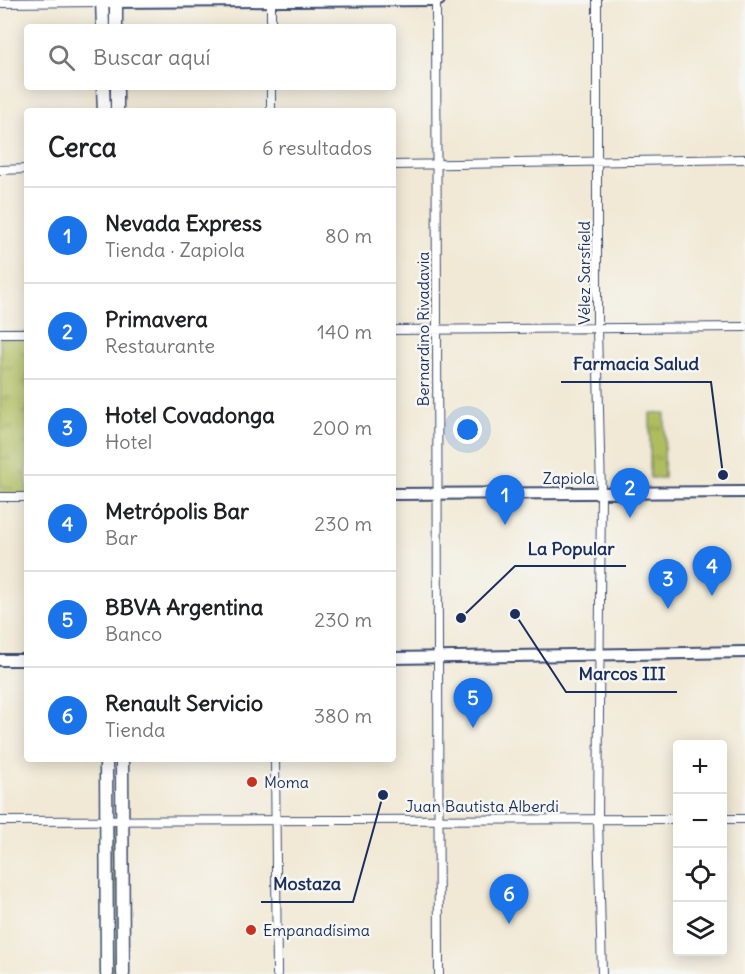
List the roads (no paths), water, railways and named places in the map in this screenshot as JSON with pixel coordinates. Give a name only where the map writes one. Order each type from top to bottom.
[{"type":"main road","points":[[102,24],[102,1],[437,0]]},
{"type":"main road","points":[[116,1],[116,24]]},
{"type":"main road","points":[[103,90],[104,108]]},
{"type":"main road","points":[[117,90],[117,108]]},
{"type":"main road","name":"Zapiola","points":[[396,494],[745,492]]},
{"type":"main road","points":[[396,658],[745,652]]},
{"type":"main road","points":[[0,660],[24,660]]},
{"type":"main road","points":[[106,762],[107,974]]},
{"type":"main road","points":[[122,762],[123,974]]},
{"type":"street","name":"Bernardino Rivadavia","points":[[437,0],[439,974]]},
{"type":"street","name":"Vélez Sarsfield","points":[[597,0],[597,328],[601,493],[598,820],[602,974]]},
{"type":"street","points":[[0,3],[102,1]]},
{"type":"street","points":[[271,1],[271,24]]},
{"type":"street","points":[[271,90],[271,108]]},
{"type":"street","points":[[396,165],[745,159]]},
{"type":"street","points":[[0,170],[24,170]]},
{"type":"street","points":[[396,330],[745,327]]},
{"type":"street","points":[[0,333],[24,333]]},
{"type":"street","points":[[0,497],[24,497]]},
{"type":"street","points":[[275,762],[277,974]]},
{"type":"street","name":"Juan Bautista Alberdi","points":[[0,821],[673,819]]},
{"type":"street","points":[[727,819],[745,819]]},
{"type":"place","name":"Farmacia Salud","points":[[723,475]]},
{"type":"place","name":"Primavera","points":[[630,518]]},
{"type":"place","name":"Nevada Express","points":[[505,525]]},
{"type":"place","name":"Metrópolis Bar","points":[[712,596]]},
{"type":"place","name":"Hotel Covadonga","points":[[668,609]]},
{"type":"place","name":"Marcos III","points":[[515,614]]},
{"type":"place","name":"La Popular","points":[[461,618]]},
{"type":"place","name":"BBVA Argentina","points":[[473,728]]},
{"type":"place","name":"Moma","points":[[252,782]]},
{"type":"place","name":"Mostaza","points":[[383,795]]},
{"type":"place","name":"Renault Servicio","points":[[509,924]]},
{"type":"place","name":"Empanadísima","points":[[251,930]]}]
